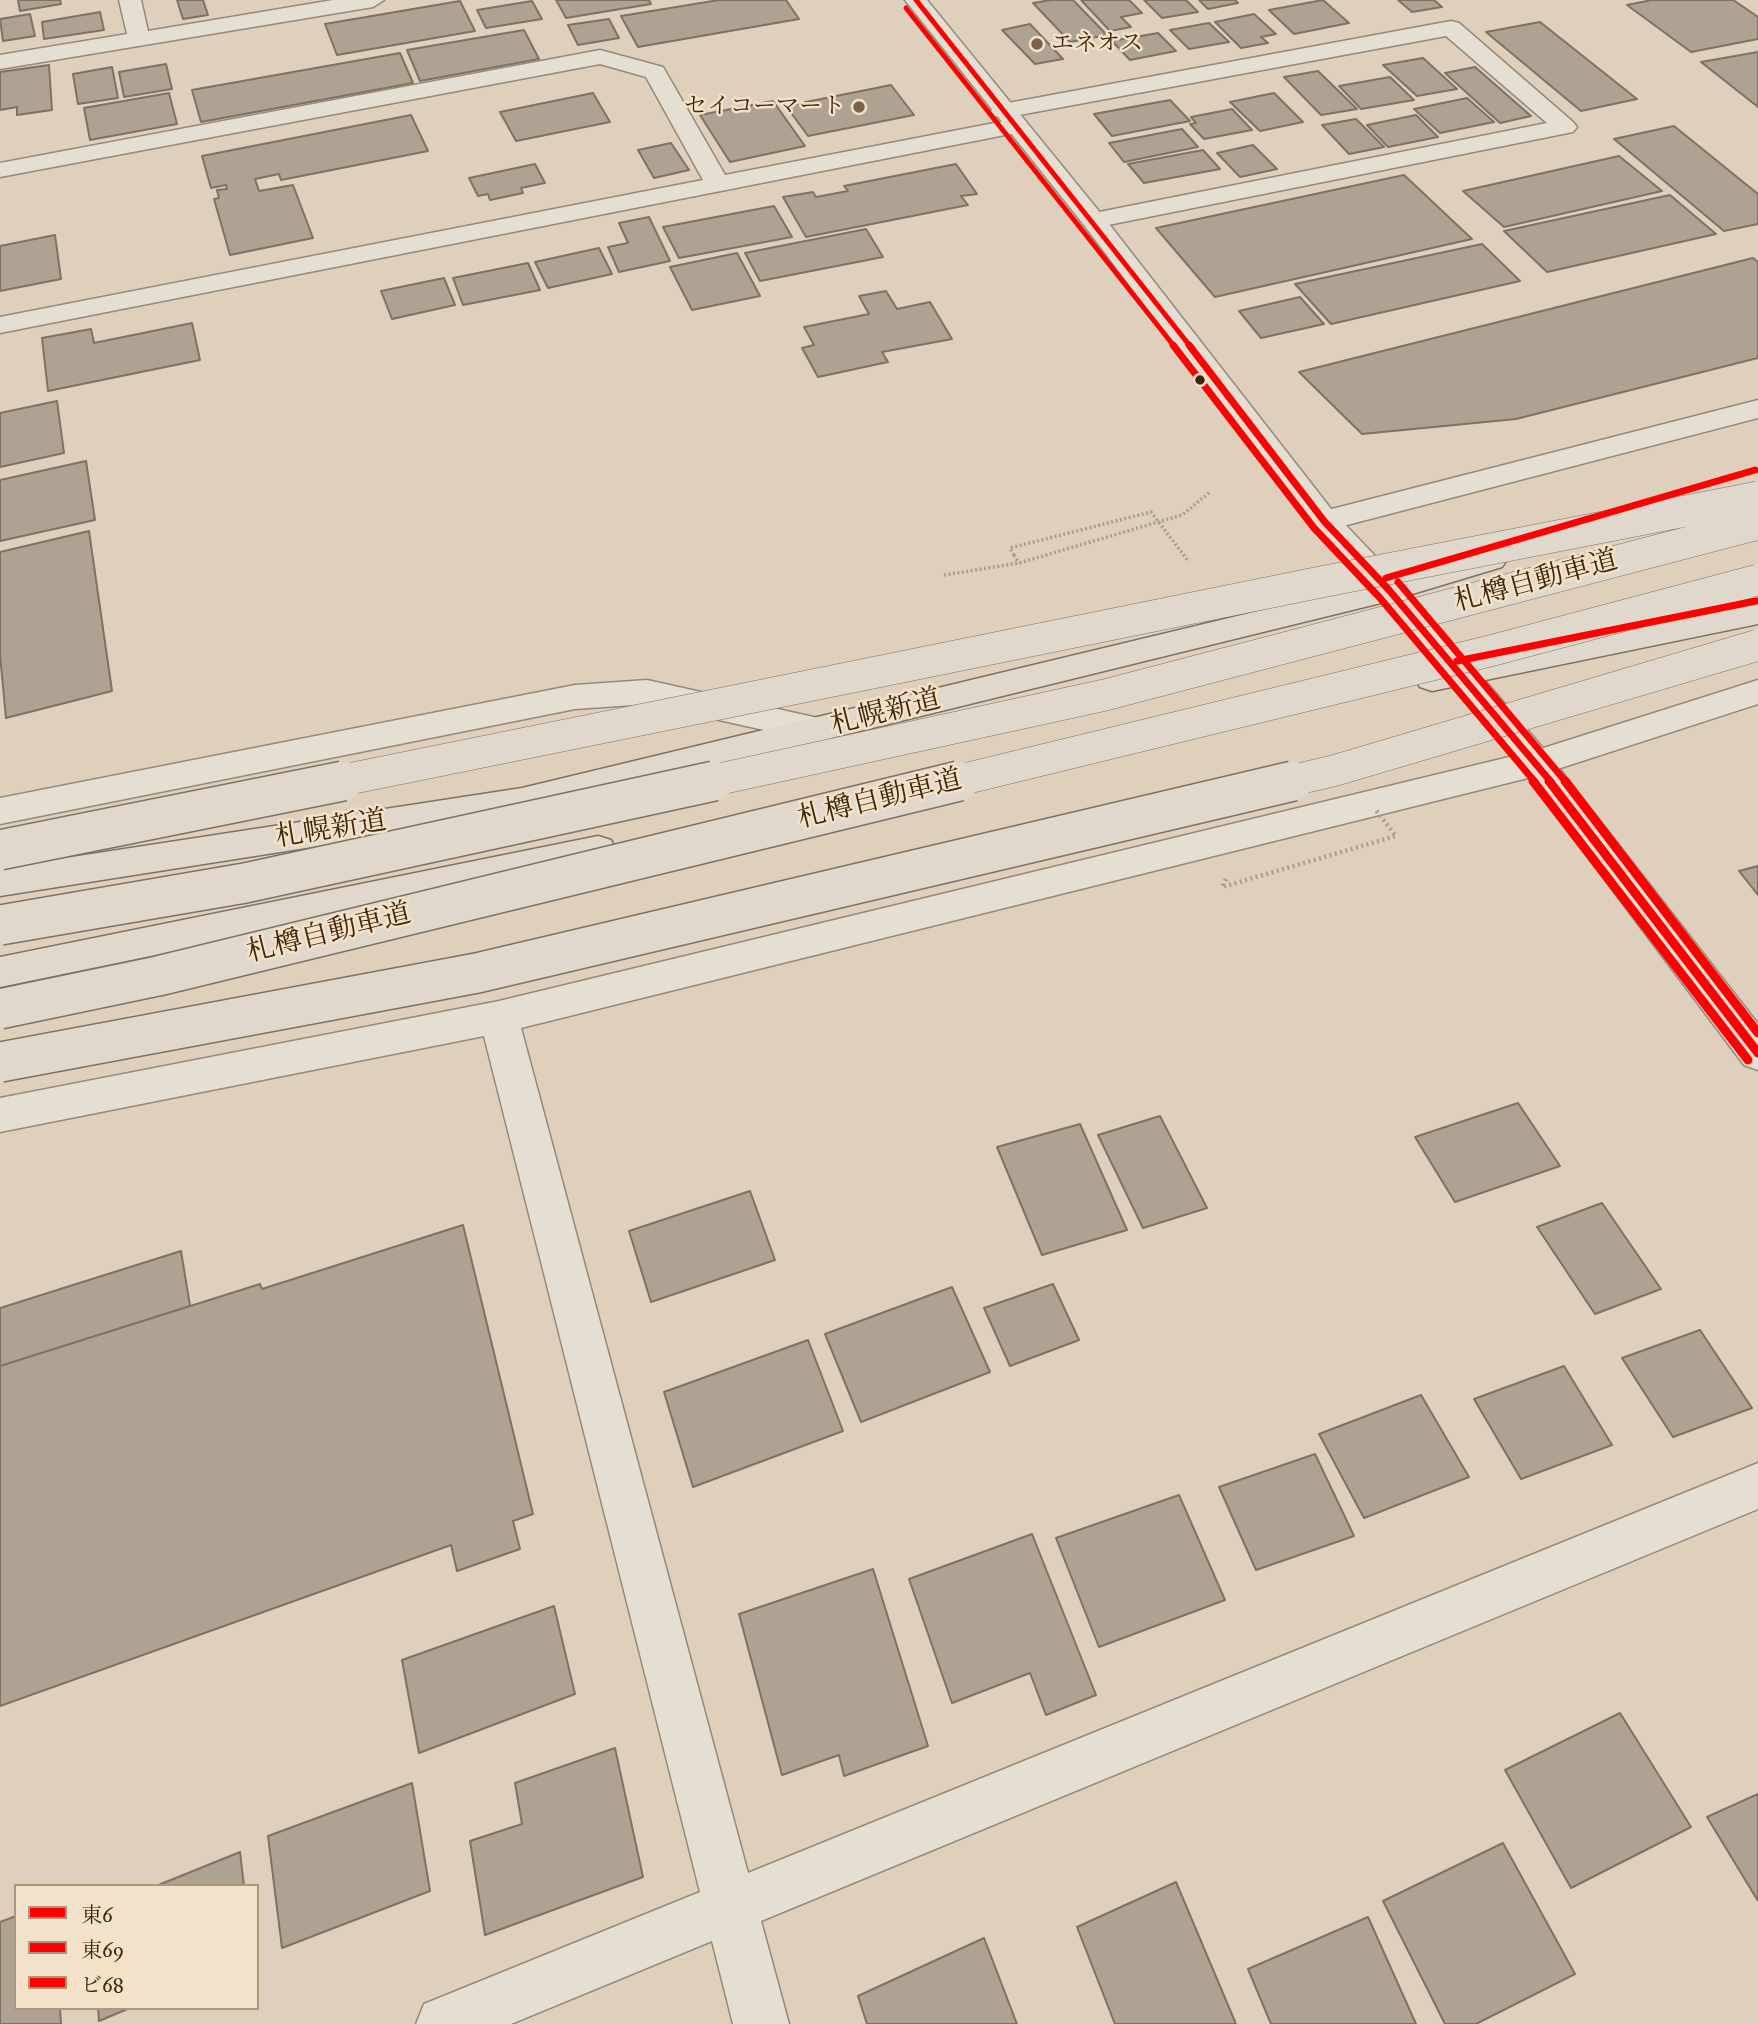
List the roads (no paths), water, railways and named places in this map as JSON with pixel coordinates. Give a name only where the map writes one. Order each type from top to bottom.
[{"type":"highway","name":"札幌新道","points":[[0,882],[522,801],[1389,590],[1758,482]]},
{"type":"highway","points":[[0,850],[1326,580],[1758,498]]},
{"type":"highway","name":"札樽自動車道","points":[[0,925],[245,883],[1105,695],[1758,524]]},
{"type":"highway","name":"札樽自動車道","points":[[0,1009],[158,976],[1449,662],[1758,580]]},
{"type":"highway","points":[[0,972],[1758,612]]},
{"type":"highway","points":[[0,1062],[477,973],[1333,771],[1758,645]]},
{"type":"street","points":[[130,0],[139,38]]},
{"type":"street","points":[[0,62],[367,0]]},
{"type":"street","points":[[916,0],[1009,119],[1093,220],[1324,521],[1389,590],[1536,763],[1758,1053]]},
{"type":"street","points":[[0,325],[718,184],[1009,119],[1451,28],[1565,127],[1093,220]]},
{"type":"street","points":[[0,170],[600,57],[655,72],[718,184]]},
{"type":"street","points":[[1324,521],[1758,409]]},
{"type":"street","points":[[0,811],[575,697],[647,692],[818,730]]},
{"type":"street","points":[[0,1115],[499,1017],[1536,763],[1758,692]]},
{"type":"street","points":[[499,1017],[761,2024]]},
{"type":"street","points":[[444,2024],[1758,1486]]},
{"type":"place","name":"エネオス","points":[[1037,44]]},
{"type":"place","name":"セイコーマート","points":[[859,107]]}]
